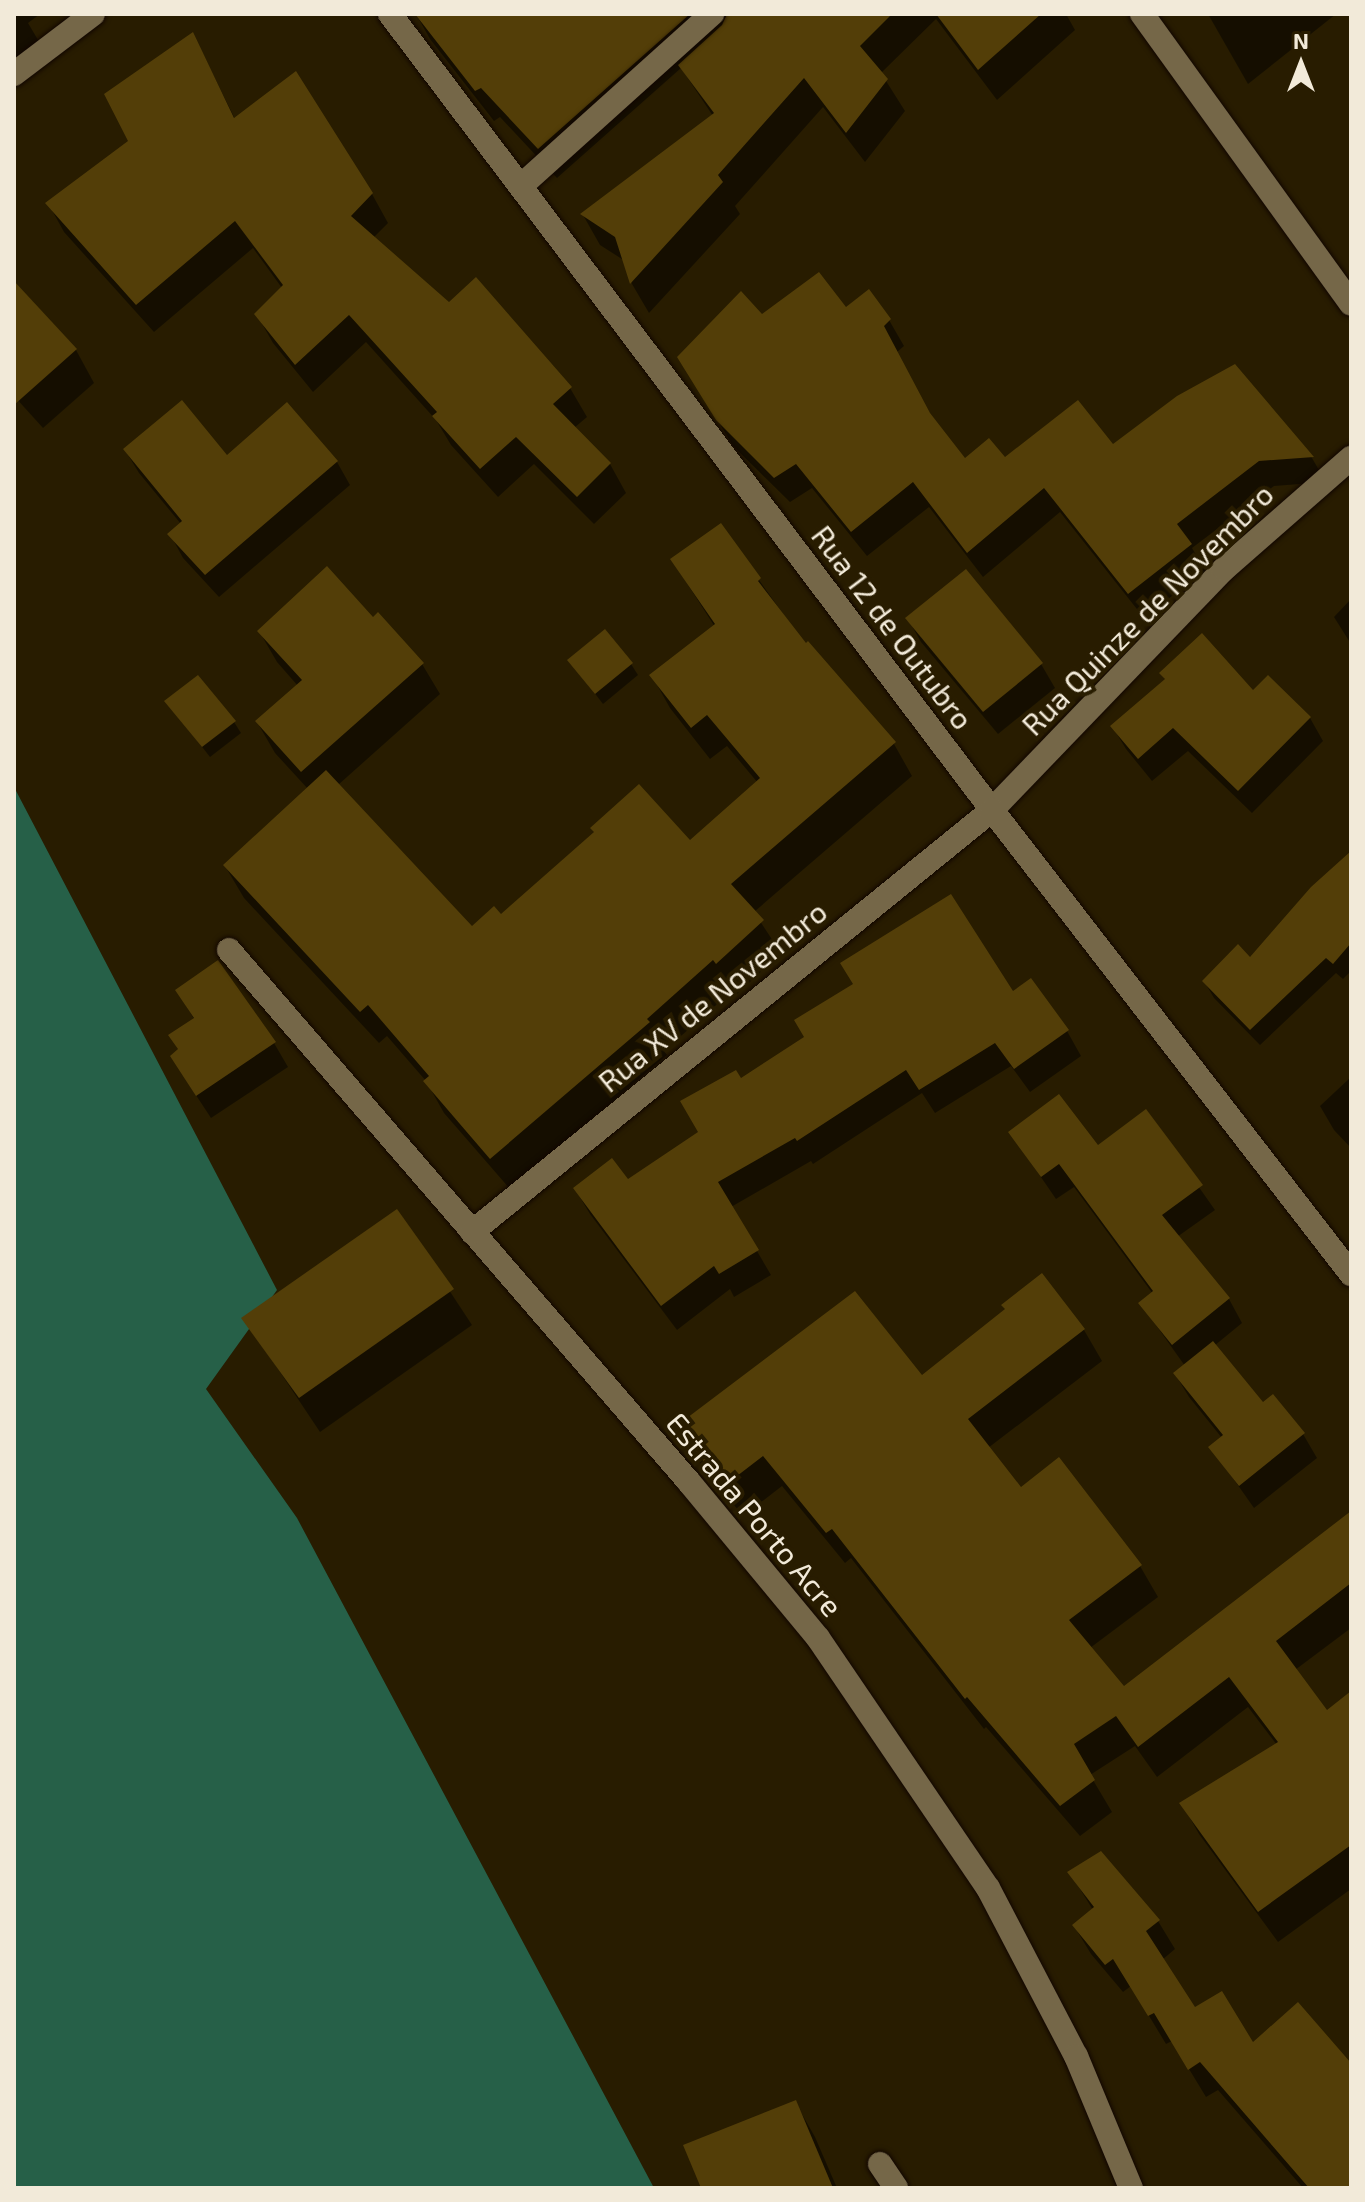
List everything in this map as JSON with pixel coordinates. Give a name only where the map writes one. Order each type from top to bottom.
[{"type":"street","points":[[14,74],[93,14]]},
{"type":"street","name":"Rua 12 de Outubro","points":[[390,14],[992,810],[1351,1274]]},
{"type":"street","points":[[522,185],[712,14]]},
{"type":"street","points":[[1142,14],[1351,304]]},
{"type":"street","name":"Rua Quinze de Novembro","points":[[992,810],[1224,569],[1351,458]]},
{"type":"street","name":"Rua XV de Novembro","points":[[472,1232],[992,810]]},
{"type":"street","name":"Estrada Porto Acre","points":[[229,950],[689,1482],[818,1638],[988,1888],[1076,2056],[1131,2188]]},
{"type":"street","points":[[880,2164],[896,2188]]},
{"type":"green space","points":[[14,787],[277,1290],[206,1389],[297,1518],[654,2188],[14,2188]]},
{"type":"building","points":[[415,14],[690,14],[538,149],[481,88],[475,91]]},
{"type":"building","points":[[727,14],[892,14],[860,46],[888,79],[846,133],[804,78],[718,175],[723,182],[630,284],[615,237],[580,214],[714,113],[678,65],[722,25]]},
{"type":"building","points":[[936,14],[1041,14],[978,70]]},
{"type":"building","points":[[193,32],[234,118],[296,71],[373,193],[351,216],[449,302],[476,277],[572,387],[553,404],[611,463],[577,497],[516,437],[480,469],[432,416],[437,412],[349,315],[295,365],[254,314],[283,285],[235,221],[136,305],[45,203],[128,141],[104,94]]},
{"type":"building","points":[[819,272],[846,307],[869,289],[891,319],[884,326],[930,413],[965,458],[989,438],[1005,457],[1078,400],[1113,444],[1177,396],[1235,364],[1314,457],[1259,461],[1177,524],[1192,544],[1128,594],[1044,488],[967,553],[913,482],[851,532],[796,464],[774,478],[716,420],[677,357],[741,291],[762,314]]},
{"type":"building","points":[[14,281],[77,349],[14,405]]},
{"type":"building","points":[[182,400],[227,455],[287,402],[338,461],[205,575],[167,534],[182,521],[123,449]]},
{"type":"building","points":[[721,523],[761,578],[758,581],[806,643],[808,641],[896,742],[731,884],[764,920],[716,964],[713,960],[647,1019],[650,1022],[490,1159],[423,1081],[429,1076],[368,1005],[360,1012],[223,865],[326,770],[472,926],[494,906],[501,914],[594,832],[590,828],[639,784],[690,840],[760,778],[707,715],[691,728],[649,675],[715,624],[670,559]]},
{"type":"building","points":[[327,566],[373,617],[378,612],[424,663],[301,772],[255,721],[302,680],[257,631]]},
{"type":"building","points":[[966,569],[1043,663],[983,712],[905,618]]},
{"type":"building","points":[[605,629],[633,663],[595,694],[567,660]]},
{"type":"building","points":[[1202,633],[1253,690],[1268,675],[1311,717],[1238,791],[1173,728],[1138,759],[1110,726],[1165,679],[1159,673]]},
{"type":"building","points":[[198,675],[236,721],[202,747],[164,701]]},
{"type":"building","points":[[1351,851],[1351,943],[1333,964],[1326,958],[1250,1030],[1202,981],[1238,944],[1250,957],[1311,887]]},
{"type":"building","points":[[951,894],[1013,991],[1031,978],[1069,1030],[1014,1069],[995,1043],[919,1090],[906,1070],[797,1141],[795,1138],[718,1182],[759,1250],[719,1274],[714,1266],[661,1306],[573,1188],[612,1158],[628,1179],[698,1132],[680,1101],[736,1070],[741,1078],[804,1037],[794,1020],[853,984],[840,963]]},
{"type":"building","points":[[218,960],[276,1042],[196,1096],[170,1056],[178,1049],[168,1035],[194,1018],[175,990]]},
{"type":"building","points":[[1059,1094],[1098,1145],[1146,1109],[1203,1185],[1162,1215],[1230,1298],[1172,1345],[1138,1303],[1153,1291],[1059,1164],[1041,1177],[1008,1132]]},
{"type":"building","points":[[397,1209],[454,1289],[299,1398],[241,1318]]},
{"type":"building","points":[[1042,1273],[1085,1329],[968,1419],[1021,1487],[1059,1457],[1142,1565],[1069,1620],[1124,1686],[1351,1511],[1351,1583],[1276,1641],[1327,1710],[1351,1691],[1351,1845],[1258,1912],[1179,1803],[1278,1742],[1229,1677],[1138,1747],[1116,1716],[1074,1744],[1095,1780],[1060,1806],[967,1697],[965,1699],[832,1529],[826,1533],[763,1456],[724,1486],[675,1427],[855,1291],[922,1375],[1005,1309],[1001,1305]]},
{"type":"building","points":[[1213,1341],[1263,1402],[1273,1394],[1305,1433],[1239,1486],[1208,1447],[1223,1435],[1173,1373]]},
{"type":"building","points":[[1101,1851],[1160,1920],[1146,1931],[1195,2007],[1222,1991],[1253,2042],[1298,2002],[1351,2063],[1351,2188],[1309,2188],[1200,2062],[1188,2070],[1154,2013],[1148,2016],[1113,1959],[1105,1965],[1072,1925],[1094,1907],[1067,1872]]},
{"type":"building","points":[[796,2100],[833,2188],[701,2188],[683,2145]]}]
